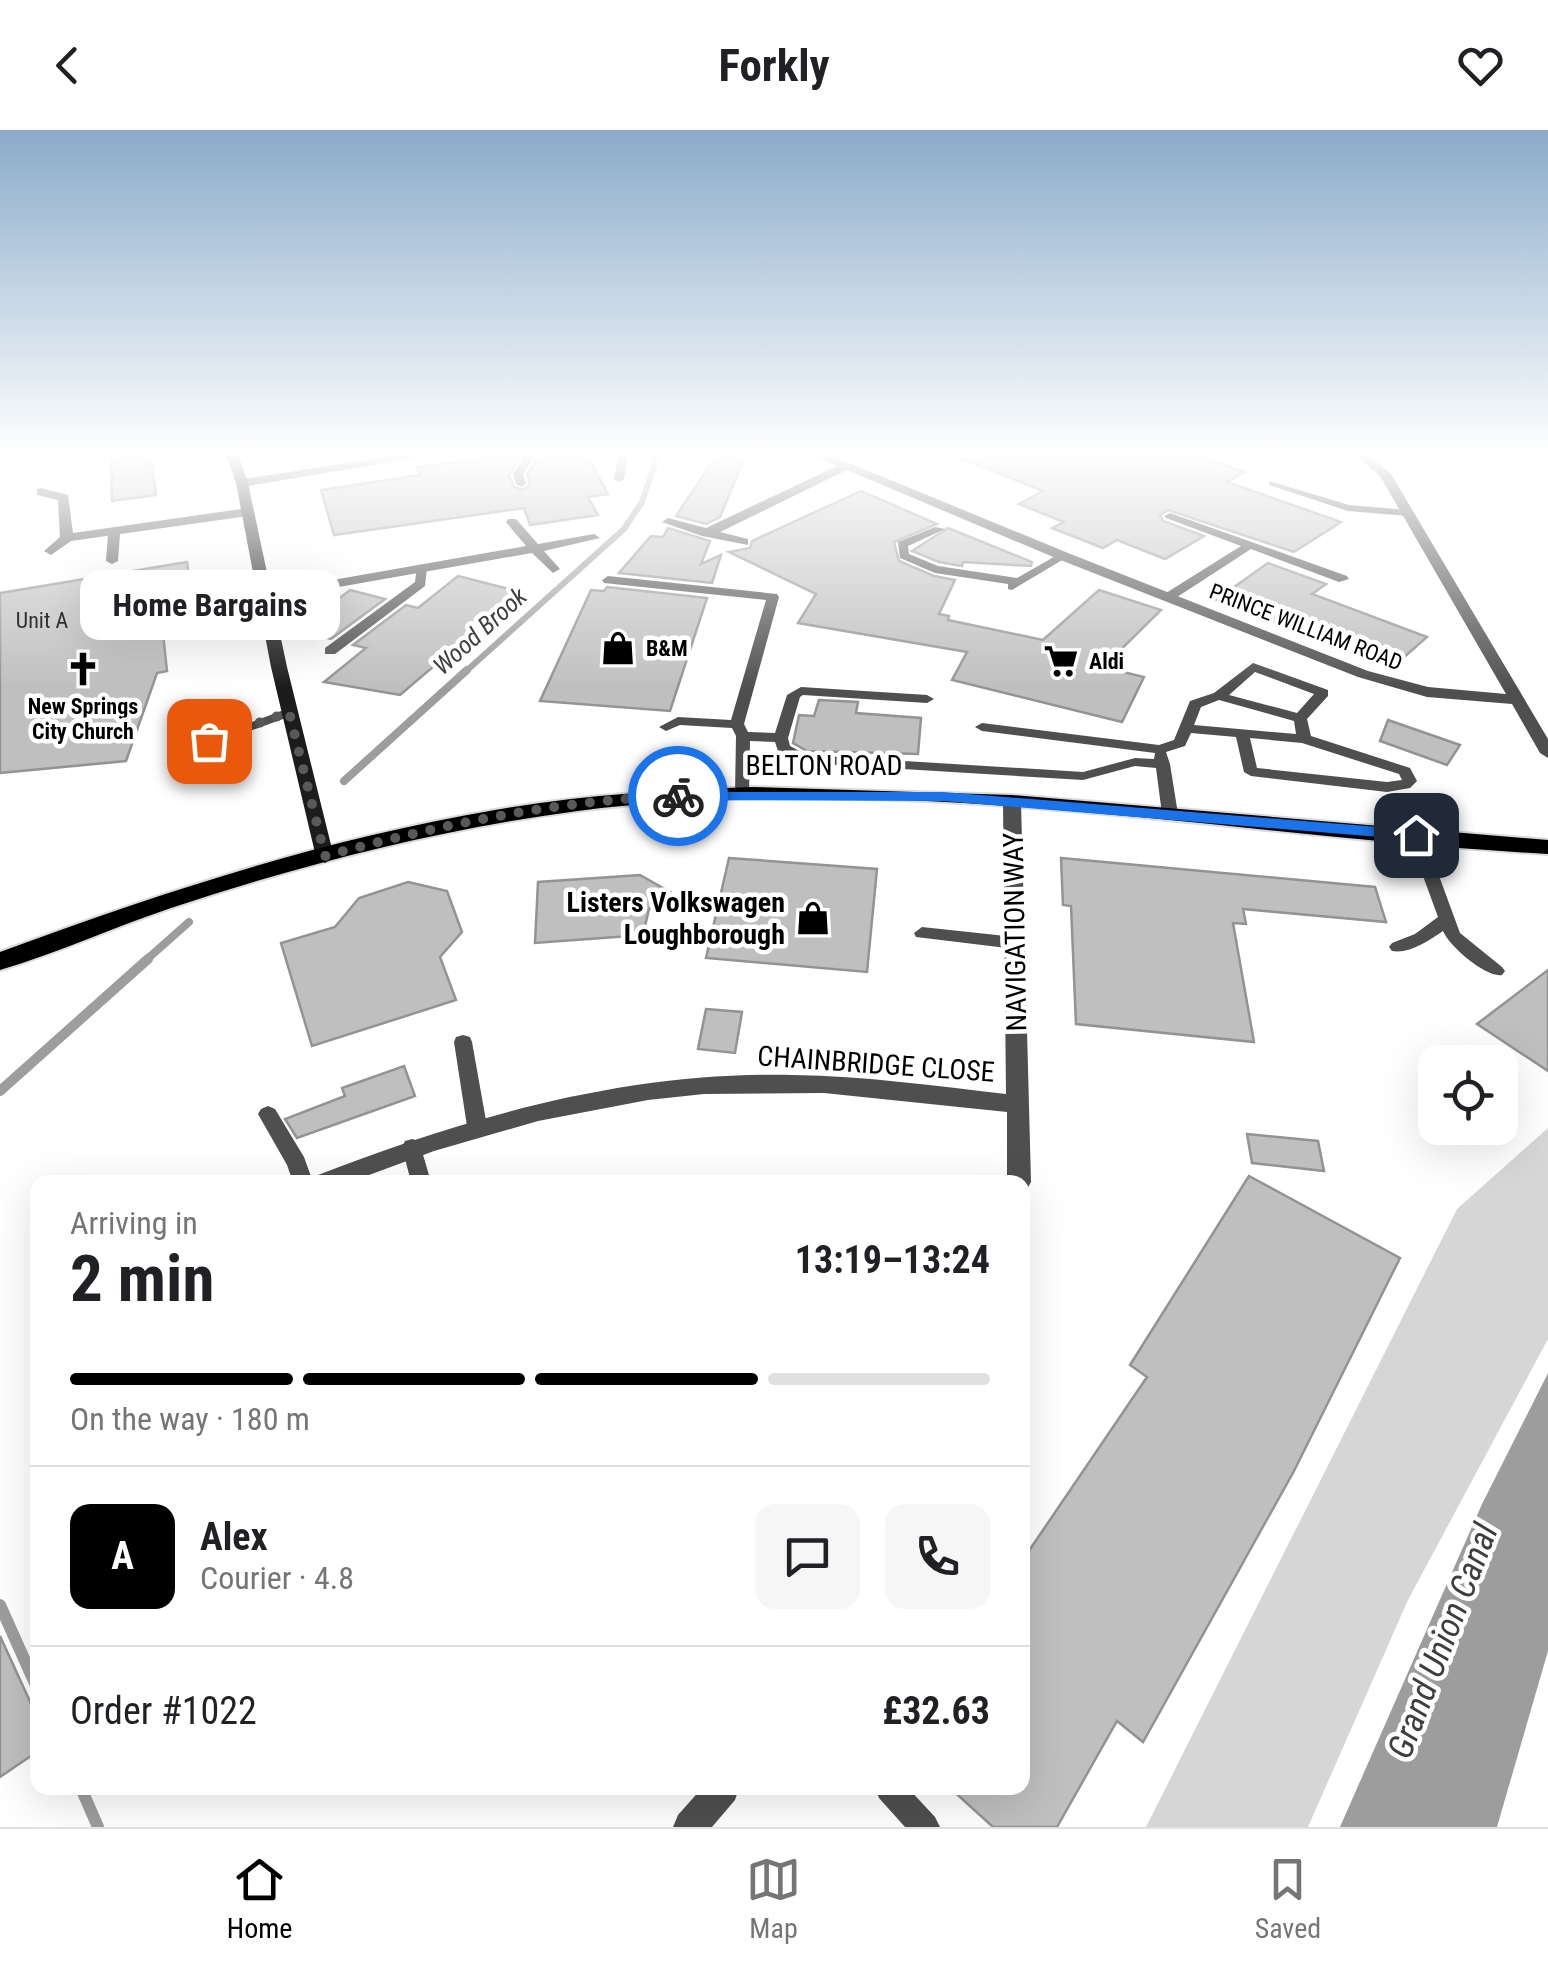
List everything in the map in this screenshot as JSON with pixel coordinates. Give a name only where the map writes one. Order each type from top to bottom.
[{"type":"main road","name":"BELTON ROAD","points":[[0,961],[152,907],[432,828],[523,812],[663,796],[861,794],[1012,802],[1548,846]]},
{"type":"street","points":[[66,530],[67,538]]},
{"type":"street","points":[[51,551],[67,538],[137,530]]},
{"type":"street","points":[[252,530],[289,712],[325,856]]},
{"type":"street","points":[[519,530],[553,569]]},
{"type":"street","points":[[697,530],[743,542]]},
{"type":"street","points":[[707,533],[713,530]]},
{"type":"street","name":"PRINCE WILLIAM ROAD","points":[[1001,530],[1382,680],[1427,692],[1516,700]]},
{"type":"street","points":[[1418,530],[1548,753]]},
{"type":"street","points":[[265,596],[594,538]]},
{"type":"street","name":"NAVIGATION WAY","points":[[1012,802],[1019,1175]]},
{"type":"street","name":"CHAINBRIDGE CLOSE","points":[[343,1175],[477,1126],[596,1100],[759,1082],[856,1086],[1017,1104]]},
{"type":"street","points":[[690,1827],[717,1795]]},
{"type":"lane","points":[[935,530],[902,544],[904,556],[935,569],[1020,582]]},
{"type":"lane","points":[[1209,530],[1343,579]]},
{"type":"lane","points":[[112,561],[114,534]]},
{"type":"lane","points":[[1170,596],[1250,545]]},
{"type":"lane","points":[[1007,590],[1064,556]]},
{"type":"lane","points":[[330,652],[421,583],[421,568]]},
{"type":"lane","points":[[608,580],[773,597],[740,730],[742,794]]},
{"type":"lane","points":[[927,699],[801,692],[794,695],[782,738],[783,748],[804,759],[1083,776],[1162,756],[1180,743],[1195,704],[1219,696],[1253,667],[1324,693],[1300,718]]},
{"type":"lane","points":[[1219,696],[1300,718]]},
{"type":"lane","points":[[209,741],[289,712]]},
{"type":"lane","points":[[1300,718],[1304,739]]},
{"type":"lane","points":[[666,727],[678,721],[782,738]]},
{"type":"lane","points":[[982,727],[1162,756]]},
{"type":"lane","points":[[1186,728],[1304,739],[1405,771],[1410,780],[1405,785],[1387,787],[1251,772],[1242,734]]},
{"type":"lane","points":[[1162,756],[1170,814]]},
{"type":"lane","points":[[1416,835],[1453,936],[1496,971]]},
{"type":"lane","points":[[1398,947],[1421,938],[1448,918]]},
{"type":"lane","points":[[922,933],[1015,943]]},
{"type":"lane","points":[[462,1042],[477,1126]]},
{"type":"lane","points":[[268,1114],[301,1175]]},
{"type":"lane","points":[[412,1147],[419,1175]]},
{"type":"lane","points":[[896,1795],[926,1827]]},
{"type":"shaded area","points":[[1548,1128],[1548,1339],[1408,1600],[1308,1827],[1146,1827],[1457,1209]]},
{"type":"water","name":"Grand Union Canal","points":[[1548,1373],[1548,1651],[1497,1827],[1340,1827],[1482,1504]]},
{"type":"building","points":[[333,530],[368,530],[334,535]]},
{"type":"building","points":[[667,530],[675,530],[710,541],[701,564],[721,555],[712,583],[619,573],[651,536],[663,537]]},
{"type":"building","points":[[776,530],[922,530],[894,542],[899,561],[955,580],[939,614],[949,616],[948,620],[1043,640],[1099,590],[1161,610],[1103,667],[1144,677],[1122,722],[952,680],[967,652],[798,623],[816,594],[729,552],[750,548],[752,541]]},
{"type":"building","points":[[945,530],[953,530],[1032,562],[1031,566],[963,562],[962,566],[912,551]]},
{"type":"building","points":[[1058,530],[1188,530],[1204,536],[1165,559],[1117,540],[1103,548]]},
{"type":"building","points":[[1229,530],[1328,530],[1294,552]]},
{"type":"building","points":[[187,562],[196,629],[163,634],[167,671],[157,673],[126,761],[0,773],[0,593]]},
{"type":"building","points":[[1268,563],[1326,584],[1312,594],[1427,637],[1394,666],[1216,600]]},
{"type":"building","points":[[458,576],[521,592],[400,695],[324,682],[366,648],[353,645],[406,605],[418,608]]},
{"type":"building","points":[[607,587],[707,598],[670,711],[540,701],[591,590],[604,591]]},
{"type":"building","points":[[350,590],[385,599],[331,639],[298,630]]},
{"type":"building","points":[[819,700],[858,702],[856,713],[921,718],[918,754],[807,751],[793,743],[799,715],[814,716]]},
{"type":"building","points":[[1388,720],[1460,745],[1447,765],[1380,741]]},
{"type":"building","points":[[729,858],[877,869],[867,972],[706,958]]},
{"type":"building","points":[[1061,858],[1375,887],[1386,922],[1243,909],[1246,924],[1233,923],[1254,1042],[1076,1024],[1071,906],[1063,905]]},
{"type":"building","points":[[640,875],[670,892],[649,909],[643,935],[535,943],[538,882]]},
{"type":"building","points":[[408,882],[447,891],[462,932],[440,957],[456,1000],[312,1046],[281,943],[335,927],[359,898]]},
{"type":"building","points":[[1548,970],[1548,1071],[1518,1051],[1518,1045],[1509,1045],[1477,1024]]},
{"type":"building","points":[[706,1009],[742,1012],[735,1053],[698,1049]]},
{"type":"building","points":[[404,1066],[415,1096],[297,1138],[285,1119],[345,1096],[342,1088]]},
{"type":"building","points":[[1247,1134],[1318,1141],[1324,1171],[1252,1163]]},
{"type":"building","points":[[1249,1176],[1400,1258],[1294,1471],[1143,1742],[1117,1721],[1057,1827],[993,1827],[958,1795],[1030,1795],[1030,1549],[1147,1377],[1130,1365]]},
{"type":"building","points":[[0,1636],[30,1702],[30,1756],[0,1777]]},
{"type":"waterway","name":"Wood Brook","points":[[464,673],[623,530]]},
{"type":"waterway","name":"Wood Brook","points":[[344,781],[467,670]]},
{"type":"waterway","name":"Wood Brook","points":[[145,961],[189,922]]},
{"type":"waterway","name":"Wood Brook","points":[[0,1091],[148,959]]},
{"type":"waterway","name":"Wood Brook","points":[[0,1605],[30,1672]]},
{"type":"waterway","name":"Wood Brook","points":[[84,1795],[98,1827]]},
{"type":"way so far","points":[[209,741],[252,722],[289,712],[325,856],[432,828],[523,812],[678,796]]},
{"type":"place","name":"B&M","points":[[618,648]]},
{"type":"place","name":"Aldi","points":[[1061,661]]},
{"type":"place","name":"New Springs City Church","points":[[83,669]]},
{"type":"place","name":"Home Bargains","points":[[209,741]]},
{"type":"place","name":"Listers Volkswagen Loughborough","points":[[813,918]]},
{"type":"route","points":[[678,796],[943,796],[1416,835]]}]
